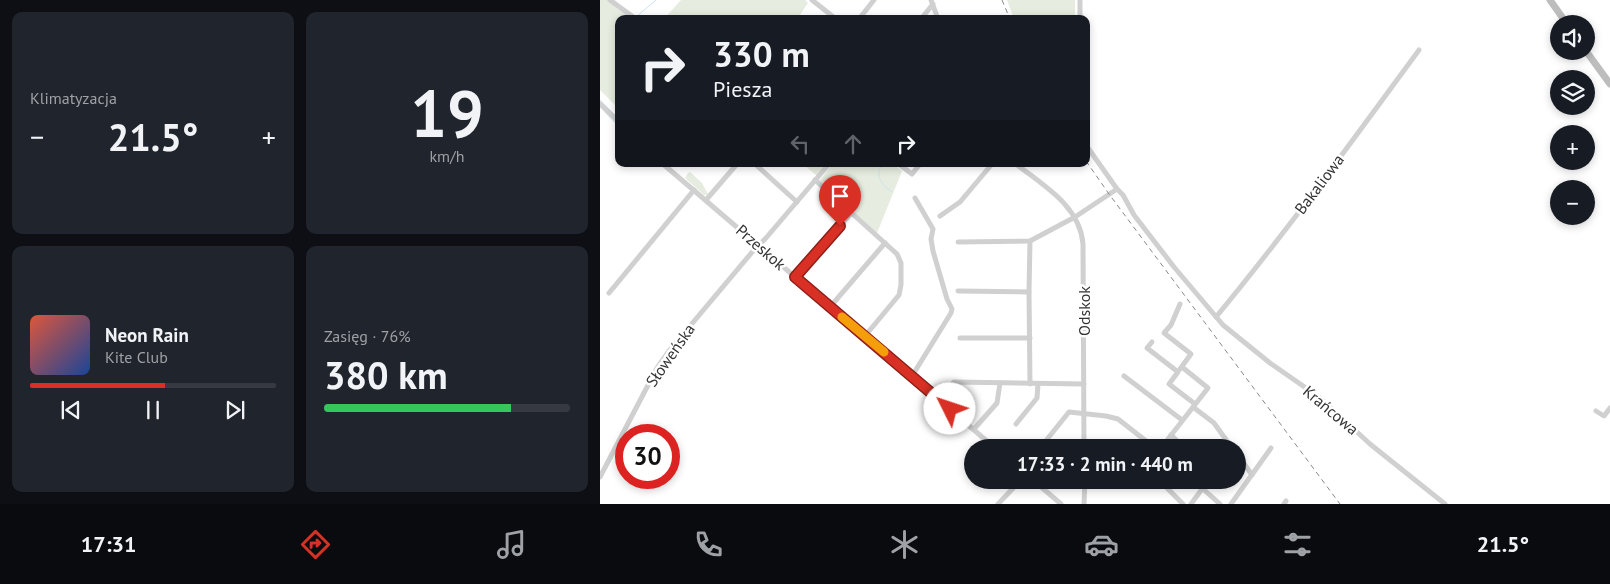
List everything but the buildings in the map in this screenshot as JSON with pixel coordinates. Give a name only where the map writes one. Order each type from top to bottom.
[{"type":"main road","points":[[1550,0],[1561,15]]},
{"type":"main road","points":[[1593,60],[1610,84]]},
{"type":"street","points":[[610,0],[631,15]]},
{"type":"street","points":[[812,0],[831,15]]},
{"type":"street","points":[[862,15],[874,0]]},
{"type":"street","points":[[1080,0],[1080,15]]},
{"type":"street","points":[[924,15],[932,2]]},
{"type":"street","points":[[932,2],[937,15]]},
{"type":"street","name":"Bakaliowa","points":[[1216,317],[1420,50]]},
{"type":"street","points":[[600,104],[615,118]]},
{"type":"street","name":"Krańcowa","points":[[1090,151],[1117,189],[1123,194],[1134,215],[1174,267],[1223,325],[1270,363],[1319,397],[1370,444],[1445,504]]},
{"type":"street","name":"Przeskok","points":[[667,167],[984,439]]},
{"type":"street","points":[[706,200],[734,167]]},
{"type":"street","points":[[757,167],[797,202]]},
{"type":"street","name":"Słoweńska","points":[[600,477],[657,368],[669,351],[826,167]]},
{"type":"street","points":[[903,167],[912,174],[918,167]]},
{"type":"street","points":[[940,216],[960,202],[989,167]]},
{"type":"street","points":[[1020,167],[1066,205],[1075,217]]},
{"type":"street","points":[[815,180],[900,258],[900,292],[897,299],[865,336]]},
{"type":"street","points":[[958,242],[1030,241],[1075,217],[1117,189]]},
{"type":"street","points":[[609,294],[694,190]]},
{"type":"street","points":[[912,376],[952,309],[932,251],[931,239],[933,229],[915,198]]},
{"type":"street","points":[[795,277],[851,213]]},
{"type":"street","name":"Odskok","points":[[1075,217],[1083,244],[1084,439]]},
{"type":"street","points":[[1030,241],[1030,384]]},
{"type":"street","points":[[830,306],[885,243]]},
{"type":"street","points":[[958,291],[1029,292]]},
{"type":"street","points":[[1180,304],[1171,325],[1164,333],[1191,354],[1169,384],[1214,423],[1224,439]]},
{"type":"street","points":[[960,338],[1030,338]]},
{"type":"street","points":[[1152,342],[1147,348],[1178,372]]},
{"type":"street","points":[[1168,439],[1208,388],[1182,367]]},
{"type":"street","points":[[1124,376],[1182,420]]},
{"type":"street","points":[[939,399],[954,382],[1084,384]]},
{"type":"street","points":[[974,430],[997,403],[1000,383]]},
{"type":"street","points":[[1016,424],[1037,398],[1038,384]]},
{"type":"street","points":[[1596,411],[1604,416],[1610,408]]},
{"type":"street","points":[[1047,439],[1069,412],[1118,419],[1144,439]]},
{"type":"street","points":[[1171,435],[1175,439]]},
{"type":"street","points":[[1231,504],[1272,448]]},
{"type":"street","points":[[1246,466],[1252,475]]},
{"type":"street","points":[[998,504],[1012,489]]},
{"type":"street","points":[[1044,489],[1061,504]]},
{"type":"street","points":[[1084,504],[1085,489]]},
{"type":"street","points":[[1168,489],[1183,504]]},
{"type":"street","points":[[1191,504],[1201,489]]},
{"type":"street","points":[[1203,489],[1220,504]]},
{"type":"shaded area","points":[[600,0],[608,0],[629,15],[615,15],[615,105],[600,90]]},
{"type":"shaded area","points":[[681,0],[805,0],[808,3],[800,15],[668,15]]},
{"type":"shaded area","points":[[1007,0],[1075,0],[1075,15],[1013,15]]},
{"type":"shaded area","points":[[806,167],[825,167],[817,176]]},
{"type":"shaded area","points":[[831,167],[897,167],[902,171],[877,233],[819,181]]},
{"type":"shaded area","points":[[690,172],[702,183],[708,194],[704,195],[685,178]]},
{"type":"waterway","points":[[638,15],[656,0]]},
{"type":"waterway","points":[[600,100],[615,115]]},
{"type":"waterway","points":[[605,112],[615,123]]},
{"type":"waterway","points":[[881,167],[880,180],[892,192]]},
{"type":"railway","points":[[1002,0],[1008,15]]},
{"type":"railway","points":[[1090,167],[1340,504]]},
{"type":"slow traffic","points":[[842,317],[884,352]]},
{"type":"route","points":[[840,226],[795,277],[950,409]]}]
